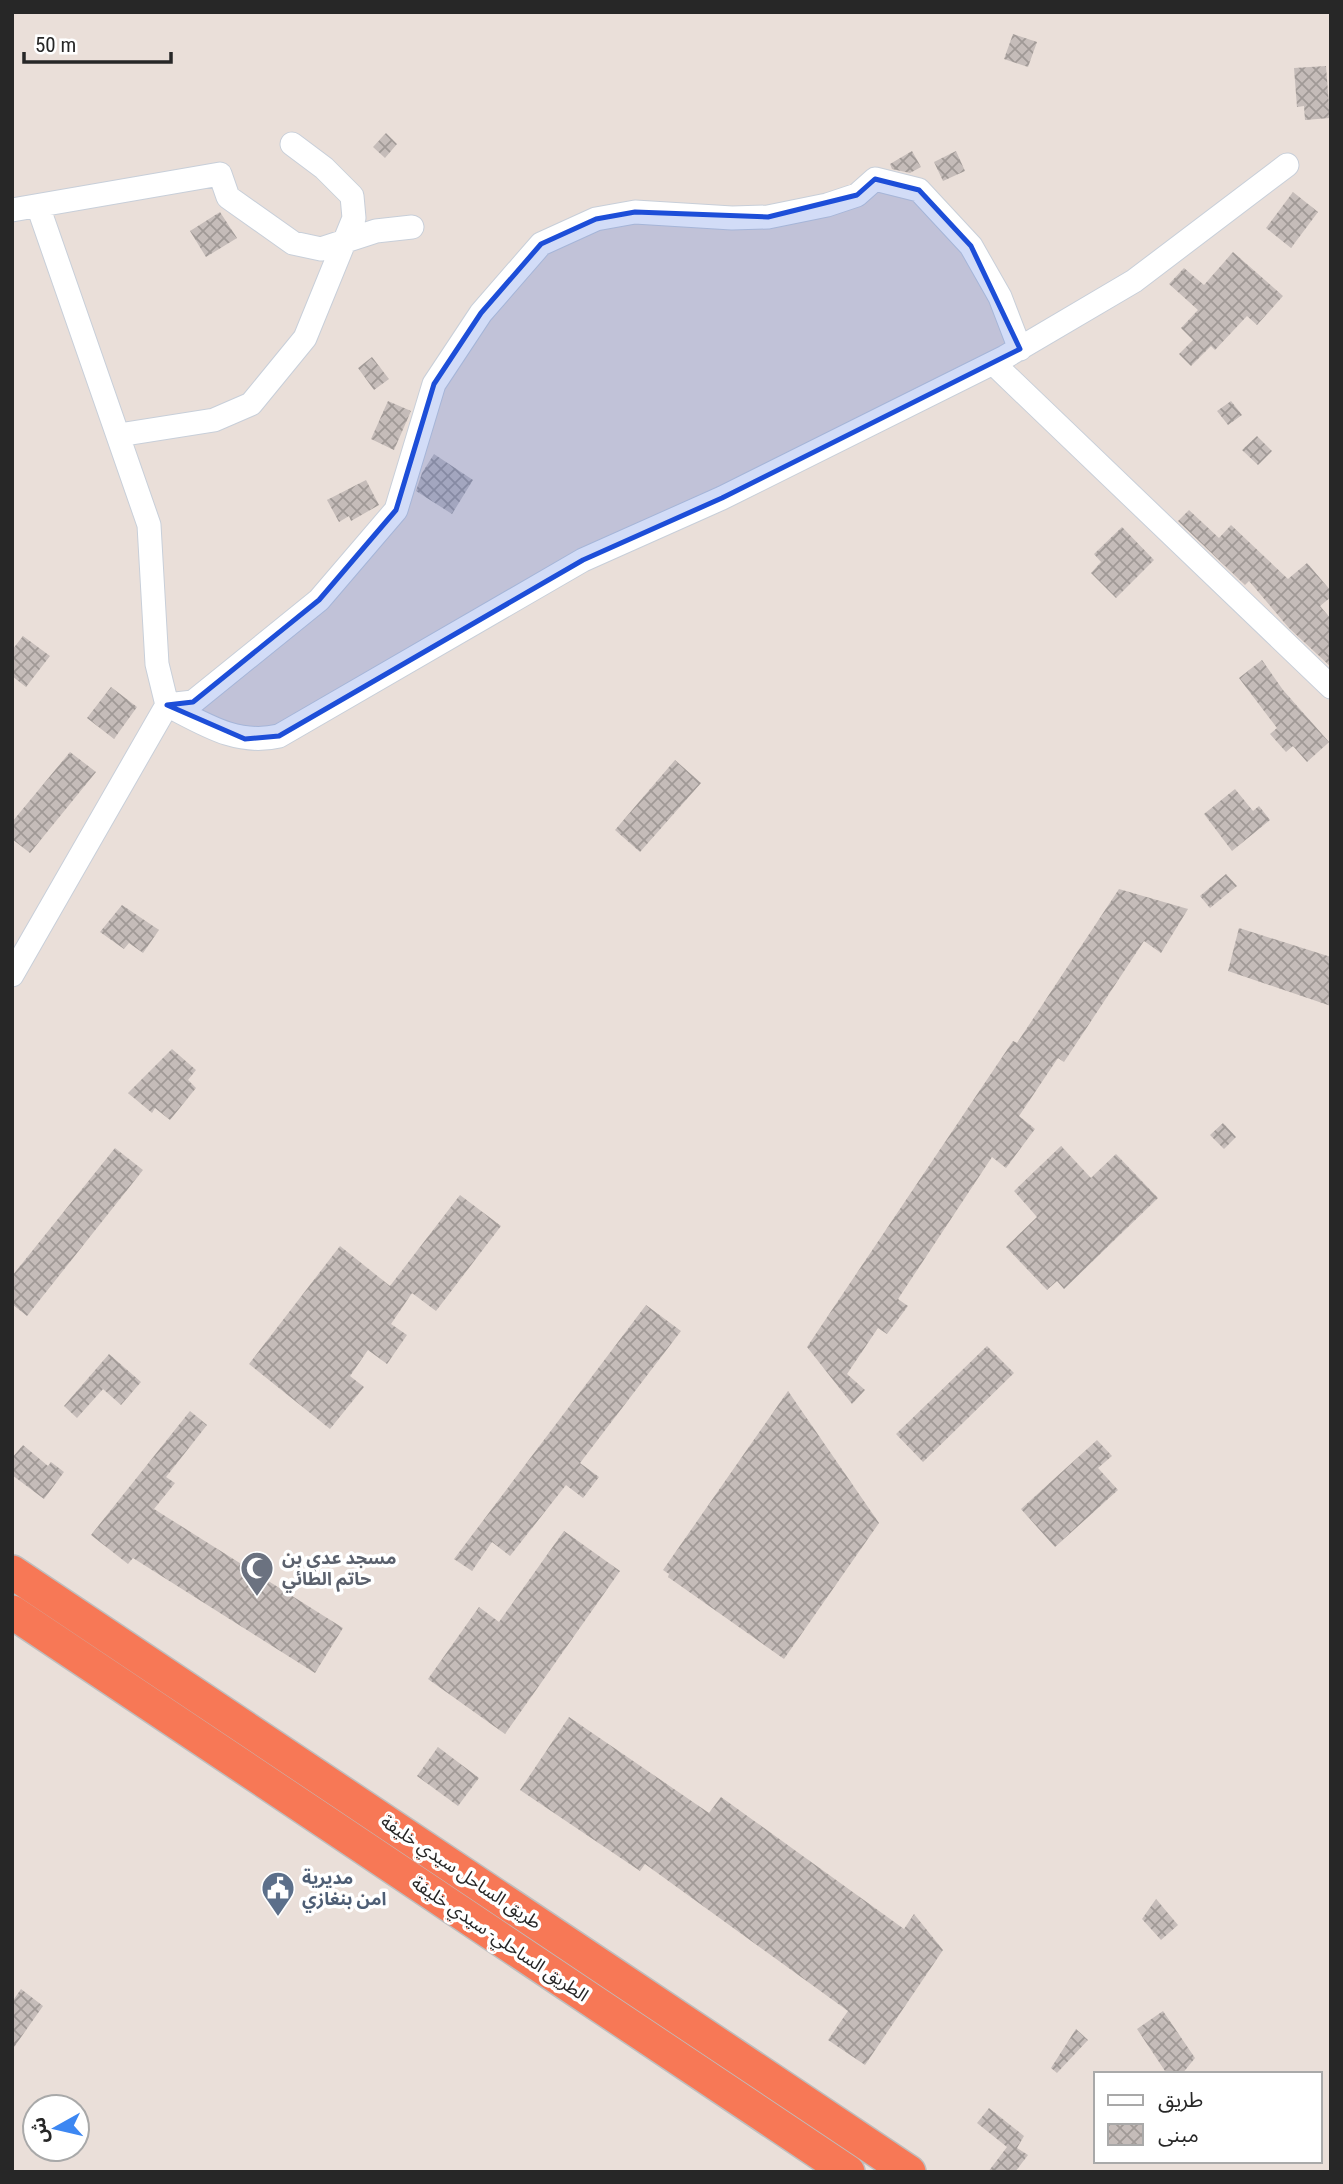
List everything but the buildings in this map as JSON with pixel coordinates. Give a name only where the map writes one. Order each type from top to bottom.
[{"type":"highway","name":"طريق الساحل سيدي خليفة","points":[[12,1572],[909,2172]]},
{"type":"highway","name":"الطريق الساحلي- سيدي خليفة","points":[[12,1612],[848,2172]]},
{"type":"street","points":[[120,435],[214,420],[251,404],[305,338],[354,218],[352,196],[324,168],[292,144]]},
{"type":"street","points":[[38,206],[120,435],[149,525],[157,664],[167,705],[229,736],[263,740],[279,736],[583,560],[722,498],[1020,349],[1134,281],[1287,165]]},
{"type":"street","points":[[12,210],[220,174],[228,197],[293,243],[321,249],[376,231],[412,227]]},
{"type":"street","points":[[167,705],[193,702],[319,600],[396,510],[434,384],[481,313],[541,244],[596,219],[635,212],[732,218],[768,217],[827,205],[857,195],[876,178],[919,190],[971,246],[1000,297],[1020,349]]},
{"type":"street","points":[[993,363],[1331,687]]},
{"type":"street","points":[[12,975],[167,705]]},
{"type":"highlighted area","points":[[875,179],[919,190],[971,246],[1020,349],[722,498],[583,560],[279,736],[245,739],[167,705],[193,702],[319,600],[396,510],[434,384],[481,313],[541,244],[596,219],[635,212],[768,217],[857,195]]},
{"type":"place","name":"مسجد عدي بن حاتم الطائي","points":[[257,1598]]},
{"type":"place","name":"مديرية امن بنغازي","points":[[278,1918]]}]
